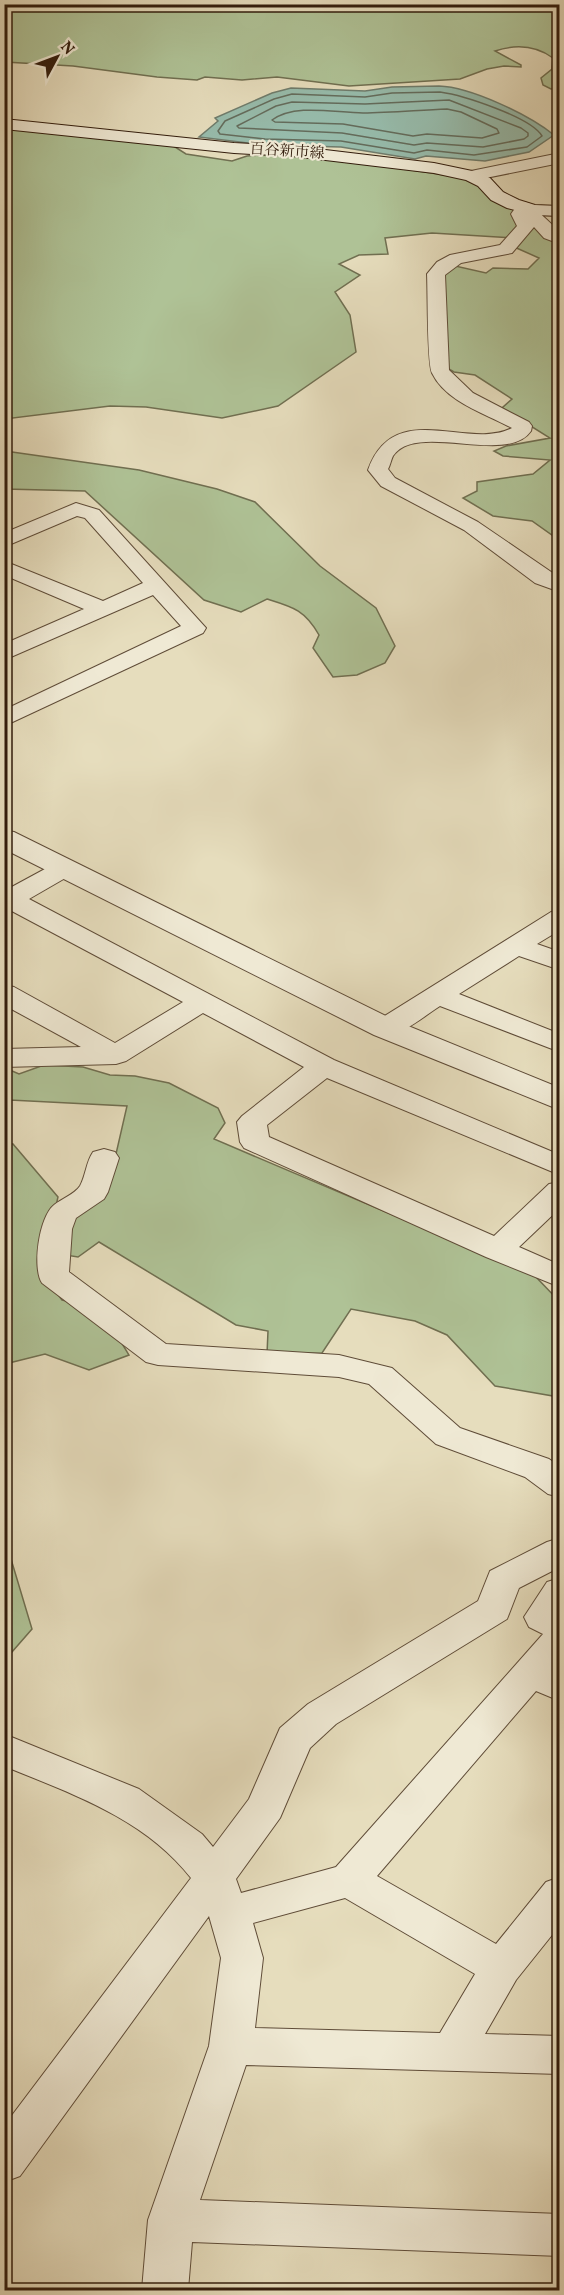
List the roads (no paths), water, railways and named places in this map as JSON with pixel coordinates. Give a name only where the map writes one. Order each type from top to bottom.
[{"type":"main road","name":"百谷新市線","points":[[4,124],[234,148],[292,150],[434,168],[471,176],[484,182],[497,196],[524,207],[560,211]]},
{"type":"main road","points":[[4,838],[385,1028],[560,1100]]},
{"type":"street","points":[[471,176],[560,158]]},
{"type":"street","points":[[560,239],[550,234],[524,207],[519,214],[526,226],[506,249],[456,259],[443,266],[436,274],[440,371],[448,383],[465,397],[522,426],[521,431],[500,439],[437,435],[398,442],[386,451],[379,461],[378,470],[388,482],[471,526],[543,578],[560,586]]},
{"type":"street","points":[[4,540],[76,509],[92,513],[195,628],[4,719]]},
{"type":"street","points":[[4,567],[103,609]]},
{"type":"street","points":[[4,653],[157,585]]},
{"type":"street","points":[[4,628],[33,640]]},
{"type":"street","points":[[6,899],[65,868]]},
{"type":"street","points":[[6,899],[324,1066],[560,1166]]},
{"type":"street","points":[[385,1028],[560,918]]},
{"type":"street","points":[[516,945],[560,962]]},
{"type":"street","points":[[4,993],[116,1055]]},
{"type":"street","points":[[438,995],[560,1044]]},
{"type":"street","points":[[4,1058],[116,1055],[202,1002]]},
{"type":"street","points":[[324,1066],[252,1122],[255,1142],[560,1277]]},
{"type":"street","points":[[104,1158],[93,1192],[63,1213],[59,1221],[56,1229],[53,1276],[158,1354],[339,1366],[380,1376],[448,1436],[537,1468],[560,1485]]},
{"type":"street","points":[[497,1250],[560,1191]]},
{"type":"street","points":[[4,2162],[222,1896],[266,1807],[294,1738],[322,1714],[494,1609],[503,1580],[560,1551]]},
{"type":"street","points":[[560,1591],[542,1617],[560,1626]]},
{"type":"street","points":[[349,1880],[545,1679],[560,1639]]},
{"type":"street","points":[[4,1749],[125,1800],[188,1845],[222,1896],[242,1958],[231,2046],[171,2220],[165,2290]]},
{"type":"street","points":[[222,1896],[349,1880],[501,1968]]},
{"type":"street","points":[[452,2052],[501,1968],[560,1894]]},
{"type":"street","points":[[231,2046],[560,2055]]},
{"type":"street","points":[[171,2220],[560,2235]]},
{"type":"water","points":[[439,86],[467,91],[499,103],[554,135],[529,152],[485,161],[426,156],[415,159],[341,147],[264,145],[199,137],[218,121],[215,118],[272,93],[291,88],[365,91],[392,87]]}]
